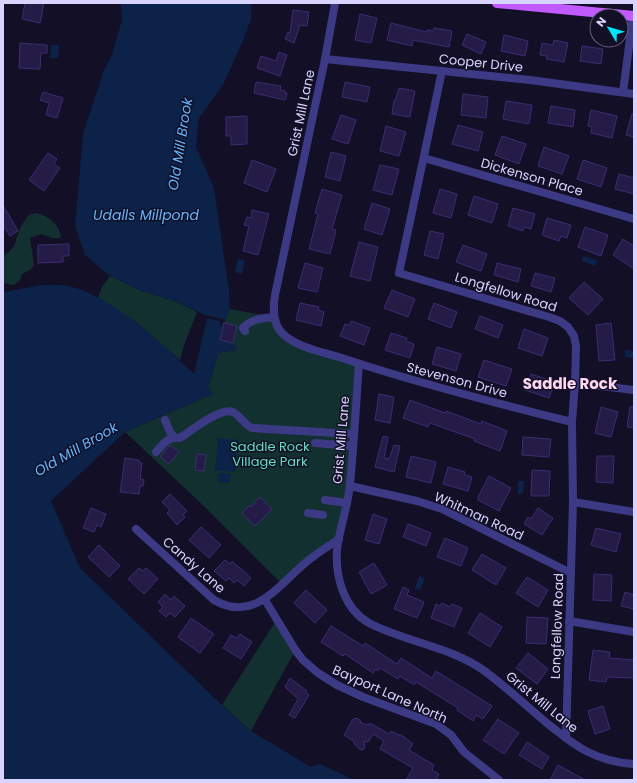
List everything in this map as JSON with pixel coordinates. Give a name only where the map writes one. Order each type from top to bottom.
[{"type":"main road","points":[[497,3],[555,6],[634,16]]},
{"type":"street","name":"Grist Mill Lane","points":[[274,317],[275,295],[325,59],[335,3]]},
{"type":"street","points":[[623,92],[634,16]]},
{"type":"street","name":"Cooper Drive","points":[[325,59],[442,71],[634,94]]},
{"type":"street","name":"Longfellow Road","points":[[442,71],[399,273],[549,316],[568,327],[574,336],[576,346],[576,383],[572,422],[571,572],[566,738]]},
{"type":"street","name":"Dickenson Place","points":[[424,158],[634,219]]},
{"type":"street","points":[[245,331],[243,328],[251,321],[274,317],[280,330],[293,341],[359,364]]},
{"type":"street","name":"Grist Mill Lane","points":[[359,364],[350,486],[339,539],[337,559],[342,588],[348,602],[360,616],[368,622],[474,664],[566,738],[588,752],[599,757],[634,764]]},
{"type":"street","name":"Stevenson Drive","points":[[359,364],[470,396],[572,422]]},
{"type":"street","points":[[576,383],[634,390]]},
{"type":"street","points":[[156,452],[167,440],[174,437],[180,438],[219,413],[230,411],[237,414],[246,425],[252,428],[354,434]]},
{"type":"street","points":[[165,420],[174,437]]},
{"type":"street","points":[[315,444],[353,446]]},
{"type":"street","name":"Whitman Road","points":[[350,486],[417,501],[442,509],[512,545],[571,572]]},
{"type":"street","points":[[325,500],[347,503]]},
{"type":"street","points":[[572,502],[634,512]]},
{"type":"street","points":[[308,514],[323,515]]},
{"type":"street","name":"Candy Lane","points":[[136,528],[208,595],[220,604],[243,607],[255,605],[265,600],[309,559],[339,539]]},
{"type":"street","name":"Bayport Lane North","points":[[265,600],[296,652],[318,673],[337,685],[364,697],[436,724],[451,735],[464,752],[499,780]]},
{"type":"street","points":[[569,621],[634,632]]},
{"type":"green space","points":[[36,213],[46,216],[53,221],[58,228],[61,238],[52,238],[41,234],[30,238],[34,265],[30,270],[22,274],[20,280],[14,285],[3,283],[3,256],[13,247],[21,227],[29,215]]},
{"type":"green space","points":[[110,276],[142,291],[175,301],[197,312],[184,345],[180,360],[136,322],[98,298],[102,287]]},
{"type":"green space","name":"Saddle Rock Village Park","points":[[230,309],[274,317],[283,334],[359,364],[353,434],[339,539],[282,584],[206,508],[125,432],[213,394],[208,388],[218,354],[236,350],[233,343],[220,340],[223,326],[220,325],[221,321],[225,320]]},
{"type":"green space","points":[[277,619],[296,649],[251,731],[222,705]]},
{"type":"water","points":[[121,3],[251,3],[251,19],[242,43],[223,85],[199,118],[196,147],[214,188],[229,291],[230,309],[225,320],[221,321],[220,325],[223,326],[220,340],[233,343],[237,347],[236,350],[218,354],[208,388],[213,394],[125,432],[51,501],[80,568],[228,711],[251,731],[311,767],[320,764],[354,780],[3,780],[3,292],[35,286],[51,285],[67,286],[83,291],[118,309],[152,335],[194,374],[207,318],[207,316],[175,301],[142,291],[110,276],[85,255],[75,226],[83,134],[104,70],[112,55],[122,20]]},
{"type":"water","points":[[51,45],[59,45],[58,58],[50,58]]},
{"type":"water","points":[[583,256],[597,260],[596,266],[582,261]]},
{"type":"water","points":[[238,259],[245,260],[242,274],[235,272]]},
{"type":"water","points":[[625,350],[634,351],[634,358],[625,357]]},
{"type":"water","points":[[218,438],[239,440],[235,472],[215,470]]},
{"type":"water","points":[[219,473],[231,474],[229,483],[218,482]]},
{"type":"water","points":[[518,481],[524,481],[523,494],[518,494]]},
{"type":"water","points":[[419,576],[425,578],[420,590],[415,588]]},
{"type":"pier","points":[[206,315],[225,320],[225,322],[222,323],[223,326],[220,325],[220,321],[206,318]]},
{"type":"building","points":[[25,3],[44,3],[40,23],[22,19]]},
{"type":"building","points":[[293,10],[309,12],[307,26],[300,25],[294,43],[285,39],[288,32],[290,33]]},
{"type":"building","points":[[360,14],[377,18],[371,43],[355,40]]},
{"type":"building","points":[[391,23],[426,32],[427,30],[433,31],[434,28],[452,31],[449,47],[413,40],[412,46],[387,40]]},
{"type":"building","points":[[467,34],[486,42],[481,54],[462,45]]},
{"type":"building","points":[[504,35],[528,41],[525,56],[501,51]]},
{"type":"building","points":[[554,40],[568,43],[564,62],[546,59],[547,56],[540,55],[542,43],[553,45]]},
{"type":"building","points":[[20,43],[47,45],[47,53],[41,53],[40,69],[19,68]]},
{"type":"building","points":[[582,46],[603,49],[601,64],[580,61]]},
{"type":"building","points":[[279,52],[287,55],[280,76],[257,68],[261,56],[276,61]]},
{"type":"building","points":[[256,82],[281,86],[280,90],[287,93],[285,100],[254,93]]},
{"type":"building","points":[[345,82],[370,87],[367,102],[342,97]]},
{"type":"building","points":[[399,88],[415,91],[410,117],[392,114],[394,100],[395,101]]},
{"type":"building","points":[[43,92],[63,98],[57,118],[46,115],[49,103],[40,100]]},
{"type":"building","points":[[463,94],[488,97],[486,118],[461,115]]},
{"type":"building","points":[[506,101],[532,105],[529,124],[503,119]]},
{"type":"building","points":[[551,106],[575,110],[573,127],[548,123]]},
{"type":"building","points":[[591,110],[617,116],[612,138],[591,133],[592,127],[588,126]]},
{"type":"building","points":[[632,114],[634,114],[634,137],[626,135]]},
{"type":"building","points":[[341,115],[356,120],[348,144],[332,139]]},
{"type":"building","points":[[247,116],[247,144],[231,145],[231,136],[226,136],[226,117]]},
{"type":"building","points":[[458,125],[483,132],[478,151],[452,144]]},
{"type":"building","points":[[386,126],[406,132],[399,156],[380,151]]},
{"type":"building","points":[[502,136],[526,144],[519,164],[495,155]]},
{"type":"building","points":[[544,147],[569,156],[562,174],[538,166]]},
{"type":"building","points":[[331,152],[346,156],[340,181],[325,177]]},
{"type":"building","points":[[48,153],[57,159],[54,164],[60,168],[44,191],[29,180]]},
{"type":"building","points":[[252,160],[276,169],[267,192],[244,183]]},
{"type":"building","points":[[583,160],[607,168],[601,187],[577,179]]},
{"type":"building","points":[[380,165],[399,169],[392,195],[373,190]]},
{"type":"building","points":[[619,174],[634,178],[634,194],[615,189]]},
{"type":"building","points":[[322,189],[342,195],[332,229],[336,230],[330,254],[309,249],[318,214],[315,213]]},
{"type":"building","points":[[440,189],[457,194],[451,218],[433,213]]},
{"type":"building","points":[[474,196],[498,204],[492,223],[468,215]]},
{"type":"building","points":[[372,203],[390,209],[382,235],[364,229]]},
{"type":"building","points":[[3,205],[18,231],[10,236],[5,228],[3,229]]},
{"type":"building","points":[[513,208],[535,214],[531,229],[524,227],[523,231],[508,226]]},
{"type":"building","points":[[252,210],[269,214],[258,255],[243,251],[249,226],[244,225],[247,217],[251,218]]},
{"type":"building","points":[[547,218],[571,225],[567,238],[561,236],[559,241],[542,235]]},
{"type":"building","points":[[585,227],[608,235],[601,256],[578,247]]},
{"type":"building","points":[[430,231],[444,234],[438,259],[424,255]]},
{"type":"building","points":[[623,239],[634,246],[634,269],[613,255]]},
{"type":"building","points":[[359,242],[378,247],[370,281],[350,276]]},
{"type":"building","points":[[69,244],[69,256],[63,256],[63,262],[38,263],[38,245]]},
{"type":"building","points":[[463,245],[487,254],[481,271],[456,262]]},
{"type":"building","points":[[305,263],[323,268],[317,292],[298,288]]},
{"type":"building","points":[[497,263],[521,269],[518,282],[494,275]]},
{"type":"building","points":[[535,273],[555,278],[551,292],[531,286]]},
{"type":"building","points":[[584,282],[603,299],[588,315],[569,298]]},
{"type":"building","points":[[392,290],[415,299],[408,317],[384,308]]},
{"type":"building","points":[[300,303],[319,307],[318,310],[324,312],[321,326],[296,320]]},
{"type":"building","points":[[434,303],[457,312],[451,328],[428,319]]},
{"type":"building","points":[[480,316],[503,325],[498,338],[475,329]]},
{"type":"building","points":[[351,321],[370,328],[364,345],[340,336],[345,324],[350,325]]},
{"type":"building","points":[[224,323],[237,326],[233,343],[220,340]]},
{"type":"building","points":[[611,323],[615,360],[599,361],[596,325]]},
{"type":"building","points":[[524,329],[548,338],[542,356],[518,348]]},
{"type":"building","points":[[391,333],[407,338],[406,341],[414,344],[410,358],[385,350]]},
{"type":"building","points":[[437,347],[461,354],[456,371],[432,364]]},
{"type":"building","points":[[484,360],[512,369],[506,386],[478,377]]},
{"type":"building","points":[[531,374],[555,382],[549,398],[525,390]]},
{"type":"building","points":[[379,394],[394,397],[390,423],[375,420]]},
{"type":"building","points":[[410,400],[481,424],[482,421],[507,431],[500,451],[474,441],[475,439],[430,423],[428,427],[403,418]]},
{"type":"building","points":[[601,407],[618,412],[611,437],[595,433]]},
{"type":"building","points":[[630,407],[634,407],[634,428],[627,427]]},
{"type":"building","points":[[383,436],[388,437],[384,458],[389,459],[394,445],[400,446],[394,472],[375,467]]},
{"type":"building","points":[[523,437],[551,439],[549,457],[522,455]]},
{"type":"building","points":[[170,445],[179,452],[169,464],[160,457]]},
{"type":"building","points":[[197,454],[206,455],[204,471],[195,470]]},
{"type":"building","points":[[411,456],[436,462],[431,483],[406,477]]},
{"type":"building","points":[[597,456],[614,456],[613,483],[596,482]]},
{"type":"building","points":[[125,458],[139,460],[139,462],[142,463],[140,479],[144,480],[143,486],[140,486],[139,494],[120,492]]},
{"type":"building","points":[[448,467],[465,472],[464,475],[472,477],[468,491],[443,484]]},
{"type":"building","points":[[532,470],[550,471],[549,496],[531,496]]},
{"type":"building","points":[[489,476],[511,488],[499,511],[478,500],[478,497]]},
{"type":"building","points":[[170,494],[187,511],[183,515],[185,517],[177,525],[167,513],[170,510],[162,502]]},
{"type":"building","points":[[260,497],[272,509],[255,526],[242,513],[250,505],[251,507]]},
{"type":"building","points":[[91,508],[106,514],[101,527],[97,525],[94,532],[83,528]]},
{"type":"building","points":[[538,508],[553,518],[542,535],[524,524],[528,517],[531,519]]},
{"type":"building","points":[[373,514],[387,519],[379,544],[365,540]]},
{"type":"building","points":[[408,524],[431,533],[426,546],[403,537]]},
{"type":"building","points":[[201,527],[221,545],[209,558],[189,540]]},
{"type":"building","points":[[596,528],[621,534],[616,552],[591,545]]},
{"type":"building","points":[[445,538],[468,548],[461,566],[437,557]]},
{"type":"building","points":[[99,545],[120,566],[109,577],[88,557]]},
{"type":"building","points":[[482,554],[506,568],[496,585],[472,570]]},
{"type":"building","points":[[225,560],[230,564],[232,561],[251,578],[244,586],[237,580],[234,583],[229,578],[226,581],[214,571]]},
{"type":"building","points":[[374,563],[387,585],[371,594],[359,572]]},
{"type":"building","points":[[139,568],[143,571],[146,568],[158,579],[144,594],[128,579]]},
{"type":"building","points":[[594,574],[612,575],[611,601],[593,600]]},
{"type":"building","points":[[527,577],[548,590],[538,607],[516,593]]},
{"type":"building","points":[[403,587],[409,590],[407,595],[424,602],[417,618],[394,609]]},
{"type":"building","points":[[306,590],[327,610],[315,623],[294,603]]},
{"type":"building","points":[[625,592],[634,595],[634,609],[621,606]]},
{"type":"building","points":[[165,594],[171,600],[174,596],[185,606],[175,617],[170,613],[166,617],[159,611],[163,607],[158,602]]},
{"type":"building","points":[[442,603],[450,607],[452,604],[462,608],[454,627],[431,618],[436,604],[440,606]]},
{"type":"building","points":[[480,613],[502,627],[490,647],[468,633]]},
{"type":"building","points":[[527,617],[548,618],[546,644],[526,643]]},
{"type":"building","points":[[191,618],[214,634],[200,653],[178,637]]},
{"type":"building","points":[[331,626],[363,646],[365,643],[397,664],[401,658],[432,678],[436,671],[492,706],[483,719],[476,715],[473,721],[457,710],[458,708],[416,682],[414,685],[400,676],[398,679],[380,668],[378,671],[376,669],[373,673],[345,654],[343,656],[321,642]]},
{"type":"building","points":[[240,634],[252,642],[241,659],[223,648],[231,635],[237,638]]},
{"type":"building","points":[[593,650],[610,652],[609,658],[634,660],[634,678],[607,677],[606,682],[589,680]]},
{"type":"building","points":[[528,653],[548,669],[537,684],[516,668]]},
{"type":"building","points":[[290,678],[307,691],[306,693],[309,695],[295,718],[289,715],[298,699],[285,687]]},
{"type":"building","points":[[603,706],[610,729],[595,734],[588,711]]},
{"type":"building","points":[[357,718],[361,723],[369,725],[370,723],[389,734],[391,731],[399,735],[400,734],[413,744],[409,750],[434,765],[432,770],[439,774],[436,780],[406,780],[413,768],[380,749],[384,741],[373,734],[369,741],[364,742],[364,749],[361,750],[358,748],[354,744],[355,742],[344,735],[353,719]]},
{"type":"building","points":[[498,719],[519,733],[504,754],[483,740]]},
{"type":"building","points":[[527,742],[549,757],[542,769],[519,755]]},
{"type":"building","points":[[558,765],[585,780],[550,780]]},
{"type":"district","name":"Saddle Rock","points":[[570,383]]},
{"type":"water label","name":"Old Mill Brook","points":[[180,144]]},
{"type":"water label","name":"Udalls Millpond","points":[[146,215]]},
{"type":"water label","name":"Old Mill Brook","points":[[76,449]]}]
